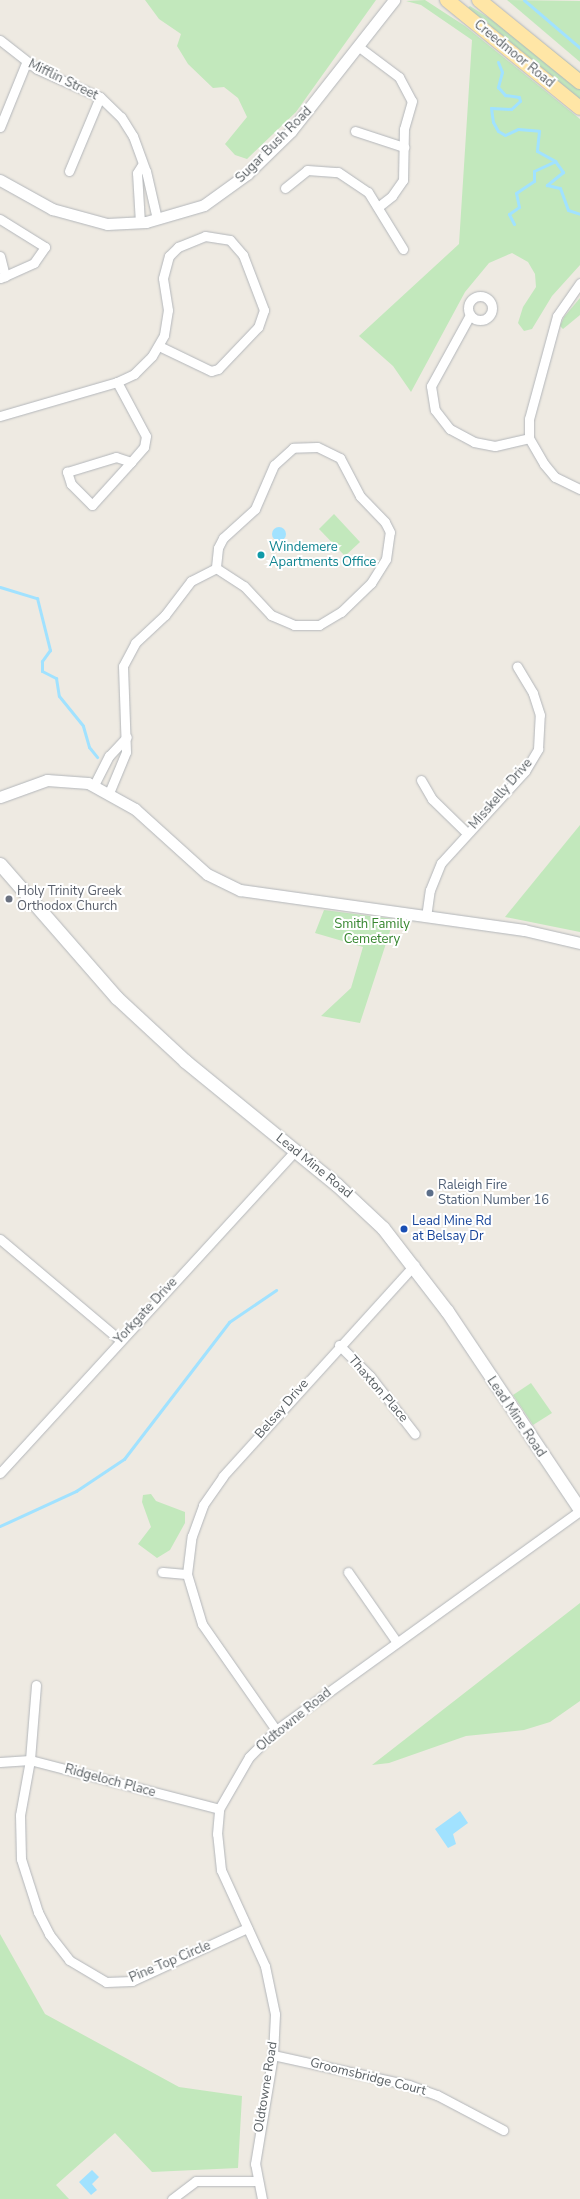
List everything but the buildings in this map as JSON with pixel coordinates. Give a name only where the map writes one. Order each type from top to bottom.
[{"type":"main road","name":"Creedmoor Road","points":[[447,0],[580,108]]},
{"type":"main road","name":"Creedmoor Road","points":[[479,0],[580,82]]},
{"type":"main road","name":"Lead Mine Road","points":[[0,864],[117,998],[185,1061],[361,1205],[414,1265],[580,1510]]},
{"type":"street","name":"Sugar Bush Road","points":[[0,180],[52,209],[80,219],[107,224],[140,223],[204,205],[252,170],[311,109],[394,0]]},
{"type":"street","name":"Mifflin Street","points":[[0,40],[26,63],[100,97],[130,130],[142,165],[156,219]]},
{"type":"street","points":[[358,47],[399,77],[410,92],[412,101],[404,147],[403,180],[392,196],[378,207]]},
{"type":"street","points":[[0,127],[26,63]]},
{"type":"street","points":[[69,172],[100,97]]},
{"type":"street","points":[[355,131],[404,147]]},
{"type":"street","points":[[140,223],[137,173],[142,165]]},
{"type":"street","points":[[285,188],[307,170],[327,169],[361,186],[378,207],[404,249]]},
{"type":"street","points":[[0,219],[45,247],[34,263],[3,277],[0,256]]},
{"type":"street","points":[[0,416],[117,382],[143,367],[159,346],[167,322],[163,278],[170,256],[178,247],[204,236],[230,240],[243,255],[264,310],[258,327],[218,369],[211,371],[159,346]]},
{"type":"street","points":[[580,283],[564,302],[551,333],[529,419],[529,438],[554,477],[580,489]]},
{"type":"street","points":[[470,315],[430,386],[436,410],[450,429],[474,442],[495,446],[529,438]]},
{"type":"street","points":[[117,382],[146,436],[144,447],[131,462],[92,506],[68,478],[67,472],[116,457],[131,462]]},
{"type":"street","points":[[293,448],[317,448],[340,458],[360,496],[385,522],[390,532],[386,559],[371,582],[341,612],[319,624],[294,625],[271,615],[244,586],[216,568],[218,548],[223,538],[255,509],[274,465],[293,448]]},
{"type":"street","points":[[109,793],[126,752],[127,737],[121,678],[127,655],[191,581],[216,568]]},
{"type":"street","name":"Misskelly Drive","points":[[426,917],[435,875],[467,833],[525,771],[538,749],[540,715],[533,693],[517,666]]},
{"type":"street","points":[[94,785],[109,756],[127,737]]},
{"type":"street","points":[[0,791],[59,780],[94,785],[139,813],[207,874],[229,886],[286,899],[524,930],[580,943]]},
{"type":"street","points":[[421,780],[432,799],[467,833]]},
{"type":"street","points":[[0,797],[28,786]]},
{"type":"street","name":"Yorkgate Drive","points":[[0,1473],[120,1340],[295,1151]]},
{"type":"street","points":[[0,1239],[120,1340]]},
{"type":"street","name":"Belsay Drive","points":[[276,1730],[202,1624],[187,1574],[192,1536],[203,1505],[223,1476],[339,1346],[414,1265]]},
{"type":"street","name":"Thaxton Place","points":[[339,1346],[370,1376],[415,1434]]},
{"type":"street","name":"Oldtowne Road","points":[[262,2199],[256,2181],[260,2121],[273,2055],[275,2014],[272,1990],[247,1928],[221,1870],[217,1834],[219,1809],[249,1757],[276,1730],[396,1641],[580,1510]]},
{"type":"street","points":[[162,1572],[187,1574]]},
{"type":"street","points":[[348,1572],[396,1641]]},
{"type":"street","name":"Pine Top Circle","points":[[36,1685],[30,1760],[20,1815],[21,1859],[38,1912],[49,1934],[69,1960],[106,1982],[132,1981],[247,1928]]},
{"type":"street","name":"Ridgeloch Place","points":[[0,1762],[30,1760],[219,1809]]},
{"type":"street","name":"Groomsbridge Court","points":[[273,2055],[409,2085],[437,2095],[503,2130]]},
{"type":"street","points":[[172,2199],[196,2181],[256,2181]]},
{"type":"green space","points":[[145,0],[376,0],[296,112],[247,159],[235,155],[225,144],[247,117],[238,98],[224,87],[213,88],[188,64],[177,46],[181,34],[159,19]]},
{"type":"green space","points":[[425,0],[465,26],[580,119],[580,265],[552,296],[532,329],[524,331],[518,323],[523,307],[536,287],[535,274],[528,262],[512,253],[489,263],[465,292],[411,392],[393,366],[359,336],[459,244],[472,40],[421,5],[406,1]]},
{"type":"green space","points":[[489,0],[580,72],[580,74]]},
{"type":"green space","points":[[507,0],[580,1],[580,62]]},
{"type":"green space","points":[[470,6],[509,31],[580,89],[580,101],[467,9]]},
{"type":"green space","points":[[580,298],[580,315],[563,329],[560,326],[564,317]]},
{"type":"green space","points":[[334,514],[360,542],[345,556],[319,529]]},
{"type":"green space","points":[[580,825],[580,932],[505,917]]},
{"type":"green space","name":"Smith Family Cemetery","points":[[324,910],[394,919],[360,1023],[321,1016],[351,988],[363,947],[315,933]]},
{"type":"green space","points":[[531,1383],[552,1413],[533,1425],[513,1395]]},
{"type":"green space","points":[[151,1494],[156,1501],[185,1512],[185,1523],[170,1550],[157,1558],[138,1544],[151,1527],[142,1502],[143,1495]]},
{"type":"green space","points":[[580,1603],[580,1701],[550,1722],[524,1730],[466,1736],[389,1763],[372,1765]]},
{"type":"green space","points":[[0,1934],[45,2014],[179,2087],[242,2096],[238,2168],[152,2172],[115,2133],[56,2185],[69,2199],[0,2199]]},
{"type":"water","points":[[276,527],[282,527],[286,531],[286,537],[282,541],[276,541],[272,537],[272,531]]},
{"type":"water","points":[[460,1811],[468,1823],[453,1834],[456,1844],[448,1848],[435,1829]]},
{"type":"water","points":[[92,2170],[99,2177],[92,2184],[97,2190],[91,2195],[79,2182]]},
{"type":"waterway","points":[[524,0],[580,48]]},
{"type":"waterway","points":[[498,62],[502,72],[498,87],[505,95],[519,97],[520,101],[511,109],[491,108],[493,122],[498,131],[505,135],[518,129],[539,131],[537,151],[555,161],[563,172],[547,185],[560,188],[568,210],[580,214]]},
{"type":"waterway","points":[[514,224],[509,214],[519,207],[516,193],[534,181],[534,171],[555,161]]},
{"type":"waterway","points":[[0,587],[37,598],[50,650],[42,661],[42,671],[56,678],[59,696],[83,726],[89,747],[97,757]]},
{"type":"waterway","points":[[0,1526],[76,1491],[124,1459],[229,1322],[276,1290]]},
{"type":"place","name":"Windemere Apartments Office","points":[[261,555]]},
{"type":"place","name":"Holy Trinity Greek Orthodox Church","points":[[9,899]]},
{"type":"place","name":"Raleigh Fire Station Number 16","points":[[430,1193]]},
{"type":"place","name":"Lead Mine Rd at Belsay Dr","points":[[404,1229]]}]
